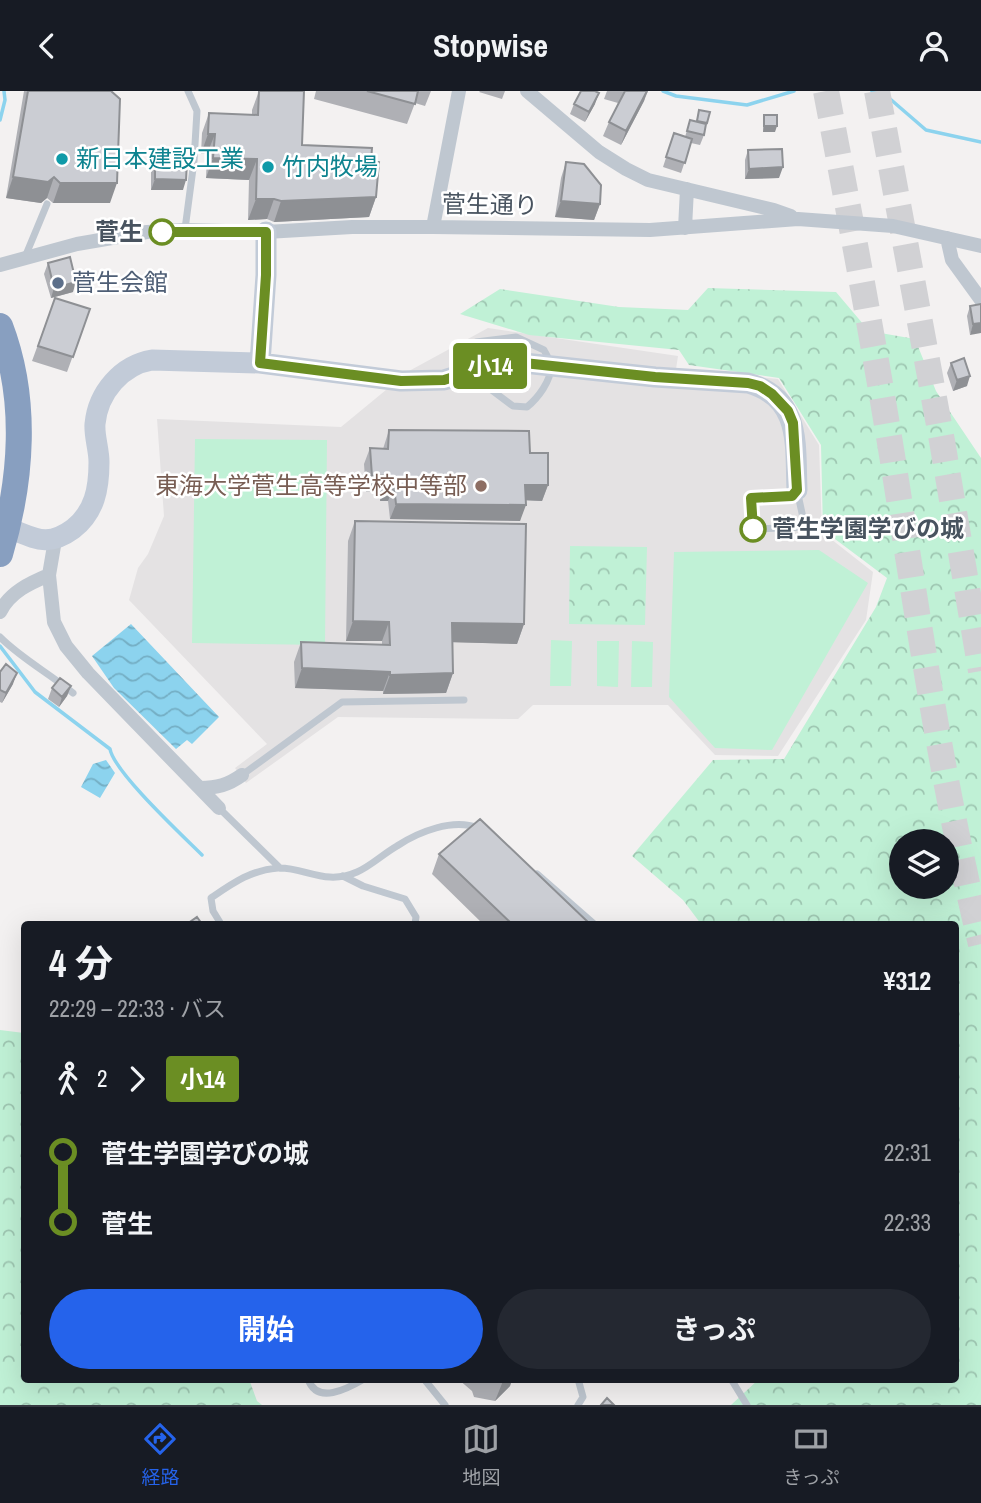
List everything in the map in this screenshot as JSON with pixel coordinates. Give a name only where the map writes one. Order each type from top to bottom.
[{"type":"highway","points":[[0,326],[14,367],[18,404],[18,474],[0,554]]},
{"type":"street","points":[[433,227],[459,91]]},
{"type":"street","points":[[527,91],[598,152],[648,180],[774,210],[798,219]]},
{"type":"street","points":[[685,228],[687,190]]},
{"type":"street","name":"菅生通り","points":[[0,265],[77,244],[147,232],[185,230],[266,232],[352,227],[650,230],[798,219],[893,226],[981,246]]},
{"type":"street","points":[[260,363],[266,232]]},
{"type":"street","points":[[947,238],[952,260],[981,300]]},
{"type":"street","points":[[8,528],[43,540],[55,540],[86,517],[95,502],[99,462],[95,424],[100,407],[110,384],[141,362],[152,359],[260,363],[401,381],[444,380],[502,364],[524,363],[689,380],[734,381],[760,386],[782,403],[793,423],[797,490]]},
{"type":"street","points":[[55,540],[49,575],[54,622],[66,646],[88,673],[219,808]]},
{"type":"street","points":[[0,612],[12,595],[49,575]]},
{"type":"street","points":[[200,788],[217,788],[242,775]]},
{"type":"lane","points":[[185,230],[197,111],[188,91]]},
{"type":"lane","points":[[25,257],[47,204]]},
{"type":"lane","points":[[469,373],[513,406],[527,407],[545,386],[551,366]]},
{"type":"lane","points":[[797,490],[805,527],[753,529],[751,498],[792,496],[797,490]]},
{"type":"lane","points":[[0,637],[18,655],[73,694]]},
{"type":"lane","points":[[242,775],[342,702],[464,700]]},
{"type":"lane","points":[[219,808],[280,868]]},
{"type":"lane","points":[[219,921],[213,911],[211,898],[244,875],[280,868],[325,877],[343,876],[358,871],[399,844],[437,828],[475,826],[483,831]]},
{"type":"lane","points":[[530,868],[591,921]]},
{"type":"lane","points":[[343,876],[363,886],[405,899],[416,917],[415,921]]},
{"type":"lane","points":[[309,1383],[321,1395],[334,1396],[357,1383]]},
{"type":"lane","points":[[427,1383],[445,1405]]},
{"type":"lane","points":[[578,1405],[583,1397],[579,1383]]},
{"type":"lane","points":[[733,1383],[747,1405]]},
{"type":"shaded area","name":"菅生学園学びの城","points":[[488,328],[678,356],[676,369],[778,379],[819,445],[822,532],[873,572],[866,620],[778,756],[715,755],[668,705],[533,705],[518,719],[338,717],[246,783],[235,768],[267,744],[129,600],[138,568],[148,554],[164,516],[157,419],[341,427],[409,371]]},
{"type":"green space","points":[[708,288],[836,292],[869,331],[915,339],[936,391],[981,458],[981,1405],[731,1405],[755,1383],[959,1383],[959,921],[699,921],[683,900],[632,856],[713,760],[784,759],[876,607],[887,578],[823,530],[821,445],[779,378],[689,365],[679,350],[529,335],[460,314],[500,289],[619,307],[688,310]]},
{"type":"green space","points":[[195,439],[327,440],[325,645],[192,643]]},
{"type":"green space","points":[[570,546],[647,547],[645,625],[569,624]]},
{"type":"green space","points":[[819,550],[868,583],[772,750],[715,748],[669,697],[674,552]]},
{"type":"green space","points":[[551,640],[572,641],[571,686],[550,686]]},
{"type":"green space","points":[[597,641],[619,641],[618,687],[597,686]]},
{"type":"green space","points":[[632,641],[653,642],[652,687],[631,687]]},
{"type":"green space","points":[[0,1030],[21,1033],[21,1383],[250,1383],[257,1401],[262,1405],[0,1405]]},
{"type":"water","points":[[131,624],[219,717],[192,744],[187,740],[176,749],[114,688],[92,656]]},
{"type":"water","points":[[106,760],[115,773],[100,798],[81,787],[93,764]]},
{"type":"building","name":"新日本建設工業","points":[[28,91],[111,91],[120,99],[117,183],[60,183],[54,177],[48,182],[13,177]]},
{"type":"building","name":"竹内牧場","points":[[259,91],[304,91],[302,145],[372,148],[371,161],[379,162],[376,197],[281,201],[256,199],[257,159],[213,158],[215,134],[208,134],[209,113],[258,115]]},
{"type":"building","points":[[367,91],[418,91],[415,104]]},
{"type":"building","points":[[581,91],[599,93],[589,112],[574,104]]},
{"type":"building","points":[[625,91],[647,91],[626,131],[609,122]]},
{"type":"building","points":[[699,110],[710,112],[707,123],[697,121]]},
{"type":"building","points":[[764,115],[777,115],[777,126],[764,126]]},
{"type":"building","points":[[690,120],[706,124],[704,135],[687,131]]},
{"type":"building","points":[[674,133],[692,139],[685,163],[666,157]]},
{"type":"building","points":[[782,149],[783,167],[749,169],[748,150]]},
{"type":"building","points":[[155,161],[187,162],[186,180],[155,179]]},
{"type":"building","points":[[566,162],[584,164],[601,185],[600,204],[561,201]]},
{"type":"building","points":[[70,257],[76,282],[54,288],[48,263]]},
{"type":"building","points":[[55,298],[90,309],[73,357],[38,346]]},
{"type":"building","points":[[981,304],[981,323],[973,324],[970,306]]},
{"type":"building","points":[[964,358],[970,376],[957,380],[951,363]]},
{"type":"building","points":[[389,430],[529,431],[530,453],[548,453],[548,485],[525,485],[526,505],[396,504],[394,486],[385,485],[385,475],[372,476],[370,448],[388,449]]},
{"type":"building","points":[[355,521],[526,524],[524,624],[452,623],[453,673],[390,675],[390,672],[302,668],[301,642],[390,645],[389,622],[353,621]]},
{"type":"building","points":[[6,664],[17,673],[6,693],[0,690],[0,672]]},
{"type":"building","points":[[60,678],[71,686],[62,697],[52,688]]},
{"type":"building","points":[[480,819],[587,921],[509,921],[439,854]]},
{"type":"building","points":[[607,1398],[614,1405],[601,1405]]},
{"type":"waterway","points":[[0,120],[5,100],[4,91]]},
{"type":"waterway","points":[[663,91],[676,96],[747,105],[794,91]]},
{"type":"waterway","points":[[872,91],[889,98],[926,130],[981,142]]},
{"type":"waterway","points":[[0,646],[35,692],[110,749],[123,773],[136,788],[202,855]]},
{"type":"tunnel","points":[[826,91],[892,455],[943,762],[981,944]]},
{"type":"tunnel","points":[[877,91],[942,441],[981,671]]},
{"type":"bus line","name":"小14","points":[[162,232],[266,232],[260,363],[426,382],[457,377],[488,366],[524,363],[689,380],[734,381],[760,386],[782,403],[793,423],[797,490],[792,496],[751,498],[753,529]]},
{"type":"place","name":"新日本建設工業","points":[[62,159]]},
{"type":"place","name":"竹内牧場","points":[[268,167]]},
{"type":"place","name":"菅生","points":[[162,232]]},
{"type":"place","name":"菅生会館","points":[[58,283]]},
{"type":"place","name":"東海大学菅生高等学校中等部","points":[[481,486]]},
{"type":"place","name":"菅生学園学びの城","points":[[753,529]]}]
